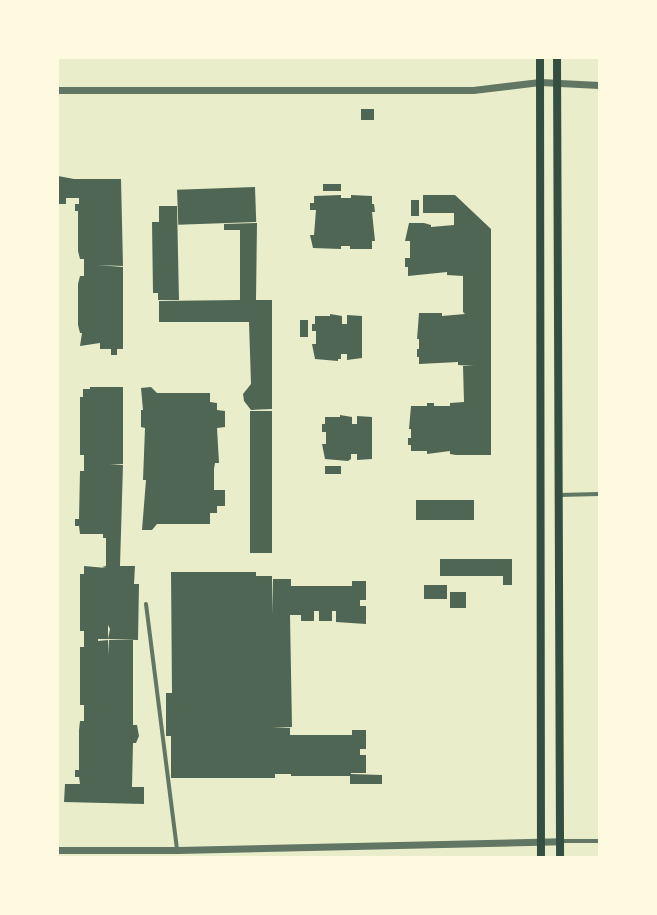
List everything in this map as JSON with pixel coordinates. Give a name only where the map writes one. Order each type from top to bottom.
[{"type":"main road","points":[[540,58],[541,857]]},
{"type":"main road","points":[[557,58],[560,857]]},
{"type":"street","points":[[58,90],[473,90],[540,82],[557,85],[599,85]]},
{"type":"street","points":[[559,495],[599,494]]},
{"type":"street","points":[[146,604],[177,850]]},
{"type":"street","points":[[58,850],[177,850],[542,841],[599,841]]},
{"type":"building","points":[[361,109],[374,109],[374,120],[361,120]]},
{"type":"building","points":[[58,176],[74,179],[121,179],[123,266],[97,265],[123,267],[123,349],[117,349],[117,355],[111,355],[111,349],[100,349],[100,343],[80,346],[82,333],[80,333],[78,325],[78,284],[80,276],[84,276],[84,259],[80,259],[78,251],[78,211],[75,211],[75,204],[79,204],[79,198],[66,198],[66,204],[58,204]]},
{"type":"building","points":[[323,184],[341,184],[341,191],[323,191]]},
{"type":"building","points":[[255,187],[256,222],[178,225],[177,190]]},
{"type":"building","points":[[341,195],[341,198],[351,198],[351,195],[372,196],[372,204],[374,204],[375,212],[372,212],[375,241],[372,241],[372,249],[350,249],[350,246],[341,246],[341,249],[313,248],[310,235],[314,235],[316,210],[310,210],[310,203],[314,203],[314,196]]},
{"type":"building","points":[[423,195],[455,195],[491,229],[491,455],[456,455],[450,454],[450,451],[427,454],[427,451],[411,451],[411,445],[408,445],[408,438],[411,438],[411,429],[409,429],[411,406],[427,406],[427,403],[434,403],[434,406],[450,406],[450,403],[464,402],[463,366],[474,366],[458,365],[458,362],[419,364],[417,349],[419,349],[419,339],[417,339],[419,313],[442,313],[442,316],[465,314],[463,312],[463,276],[447,275],[447,272],[408,276],[408,267],[405,267],[405,258],[410,258],[410,241],[405,241],[409,223],[424,223],[431,225],[431,227],[454,225],[454,213],[423,213]]},
{"type":"building","points":[[411,200],[419,200],[419,216],[411,216]]},
{"type":"building","points":[[159,206],[177,206],[179,300],[158,300],[158,293],[153,293],[152,222],[159,222]]},
{"type":"building","points":[[257,223],[256,300],[272,300],[272,409],[251,410],[244,401],[243,394],[251,384],[249,322],[159,322],[159,301],[240,300],[240,230],[224,230],[224,224]]},
{"type":"building","points":[[330,314],[342,316],[342,324],[347,324],[347,315],[362,316],[362,358],[347,360],[347,354],[341,354],[341,359],[338,359],[338,361],[315,359],[312,344],[316,344],[316,331],[312,331],[312,324],[315,324],[315,316],[330,316]]},
{"type":"building","points":[[300,320],[308,320],[308,337],[300,337]]},
{"type":"building","points":[[90,387],[123,387],[123,464],[110,465],[123,465],[120,566],[135,566],[134,584],[139,584],[138,640],[98,639],[98,641],[108,640],[108,655],[109,640],[133,640],[133,725],[137,725],[139,736],[136,743],[133,743],[132,787],[144,787],[144,804],[64,802],[65,784],[80,784],[79,777],[75,777],[75,770],[79,770],[80,721],[84,721],[84,705],[80,705],[80,647],[84,647],[84,631],[80,631],[80,574],[84,574],[84,566],[106,568],[102,567],[106,566],[106,538],[103,538],[103,534],[80,534],[79,526],[75,526],[75,519],[79,519],[80,471],[84,471],[84,455],[80,455],[80,397],[83,397],[83,389],[90,389]],"holes":[[[108,625],[110,629],[108,639]]]},
{"type":"building","points":[[151,387],[157,393],[210,393],[210,402],[217,403],[217,410],[225,411],[225,427],[217,428],[219,463],[215,463],[214,490],[225,490],[225,506],[217,506],[217,513],[210,513],[210,524],[157,524],[152,530],[142,530],[146,480],[143,480],[145,428],[141,427],[141,410],[143,410],[141,388]]},
{"type":"building","points":[[250,411],[272,411],[272,553],[250,553]]},
{"type":"building","points":[[340,415],[352,417],[352,424],[357,424],[357,416],[372,417],[372,459],[357,460],[357,454],[351,454],[351,459],[348,461],[325,459],[322,444],[326,444],[326,432],[322,432],[322,424],[325,424],[325,417],[340,417]]},
{"type":"building","points":[[325,466],[341,466],[341,474],[325,474]]},
{"type":"building","points":[[416,500],[474,500],[474,520],[416,520]]},
{"type":"building","points":[[440,559],[512,559],[512,585],[503,585],[503,576],[440,576]]},
{"type":"building","points":[[171,572],[256,572],[256,576],[272,576],[272,614],[273,579],[291,579],[291,586],[352,586],[352,581],[366,581],[366,600],[360,600],[360,606],[366,606],[366,624],[336,622],[336,611],[332,611],[332,621],[319,621],[319,611],[314,611],[314,621],[301,621],[301,615],[290,615],[292,727],[272,728],[290,728],[290,735],[352,735],[352,730],[366,730],[366,749],[360,749],[360,755],[366,755],[366,773],[351,774],[382,775],[382,784],[350,784],[350,776],[291,776],[291,774],[275,774],[275,778],[171,778],[171,736],[166,736],[166,693],[172,693]]},
{"type":"building","points":[[424,585],[447,585],[447,599],[424,599]]},
{"type":"building","points":[[450,592],[466,592],[466,608],[450,608]]}]
